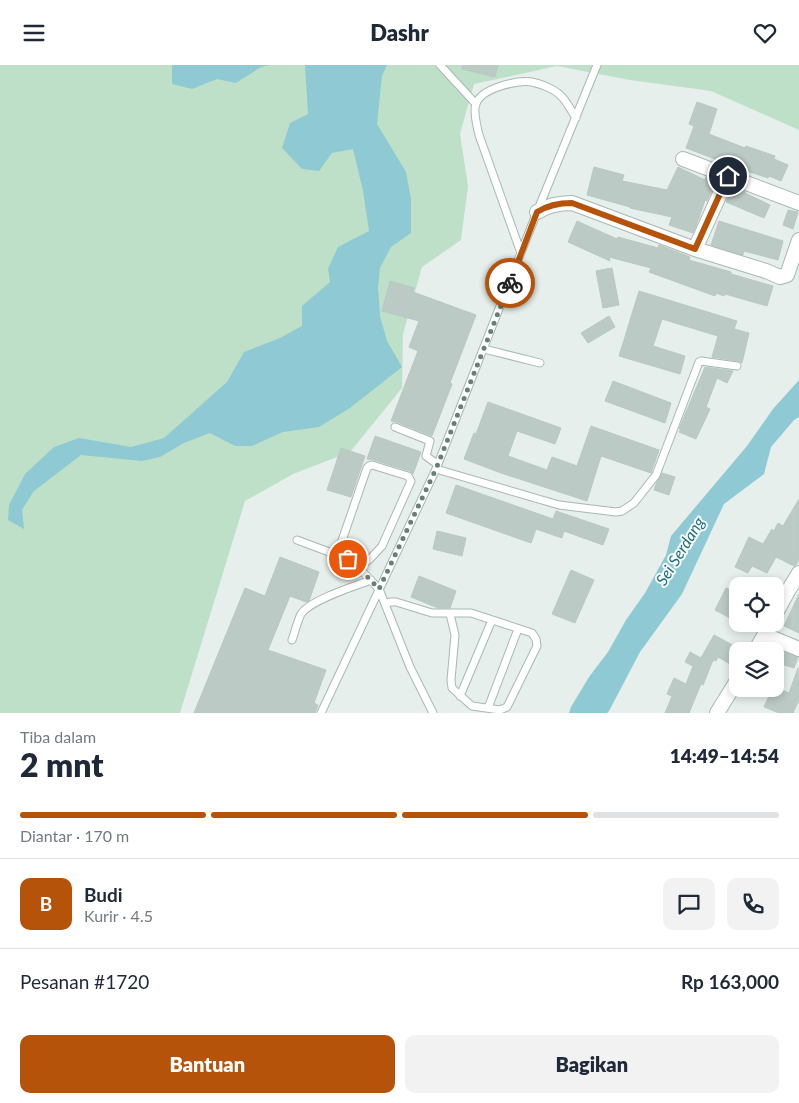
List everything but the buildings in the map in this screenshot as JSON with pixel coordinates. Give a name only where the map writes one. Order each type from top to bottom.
[{"type":"street","points":[[683,159],[799,203]]},
{"type":"street","points":[[695,249],[728,176]]},
{"type":"street","points":[[537,212],[547,206],[572,203],[695,249],[780,277],[787,275],[790,270],[799,240]]},
{"type":"street","points":[[784,598],[799,573]]},
{"type":"street","points":[[773,632],[799,649]]},
{"type":"street","points":[[717,713],[729,694]]},
{"type":"lane","points":[[440,65],[476,103]]},
{"type":"lane","points":[[321,713],[437,467],[597,65]]},
{"type":"lane","points":[[521,253],[479,135],[476,121],[476,103],[492,89],[508,84],[531,82],[560,95],[576,118]]},
{"type":"lane","points":[[484,349],[540,363]]},
{"type":"lane","points":[[395,427],[430,441],[426,457],[437,467],[559,505],[622,511],[634,503],[656,475],[701,361],[737,367]]},
{"type":"lane","points":[[337,555],[369,466],[372,465],[408,476],[411,481],[382,546],[370,559],[358,567]]},
{"type":"lane","points":[[297,540],[348,559],[379,589],[410,667],[433,713]]},
{"type":"lane","points":[[292,640],[302,613],[309,606],[333,594],[371,580]]},
{"type":"lane","points":[[385,605],[390,602],[396,602],[432,613],[450,613],[471,613],[532,633],[536,639],[537,646],[507,707],[500,710],[472,706],[452,688],[451,679],[455,635],[450,613]]},
{"type":"lane","points":[[460,696],[492,620]]},
{"type":"lane","points":[[488,708],[518,629]]},
{"type":"green space","points":[[0,65],[799,65],[799,130],[711,91],[630,80],[557,66],[474,84],[460,134],[468,186],[461,240],[422,267],[403,334],[402,388],[350,452],[293,474],[245,501],[180,713],[0,713]]},
{"type":"water","points":[[172,65],[270,65],[261,67],[236,83],[217,79],[192,89],[172,84]]},
{"type":"water","points":[[305,65],[387,65],[382,76],[377,124],[406,172],[411,199],[411,233],[391,247],[380,268],[378,287],[380,316],[387,341],[402,367],[350,408],[319,427],[283,432],[252,446],[235,446],[210,433],[184,443],[160,457],[142,461],[81,455],[34,491],[22,510],[24,529],[8,520],[9,505],[25,474],[54,447],[79,438],[131,447],[164,438],[227,382],[244,352],[280,338],[302,326],[302,306],[330,282],[328,269],[338,247],[369,231],[363,191],[353,149],[332,153],[319,171],[302,169],[282,148],[290,123],[308,114]]},
{"type":"water","name":"Sei Serdang","points":[[799,380],[799,417],[794,420],[771,447],[764,474],[724,504],[682,594],[640,652],[609,711],[607,713],[569,713],[589,677],[608,652],[626,620],[645,593],[666,555],[671,536],[747,446],[773,409]]},
{"type":"way so far","points":[[348,559],[379,589],[436,469],[510,283]]},
{"type":"route","points":[[510,283],[537,212],[547,206],[572,203],[695,249],[728,176]]}]
